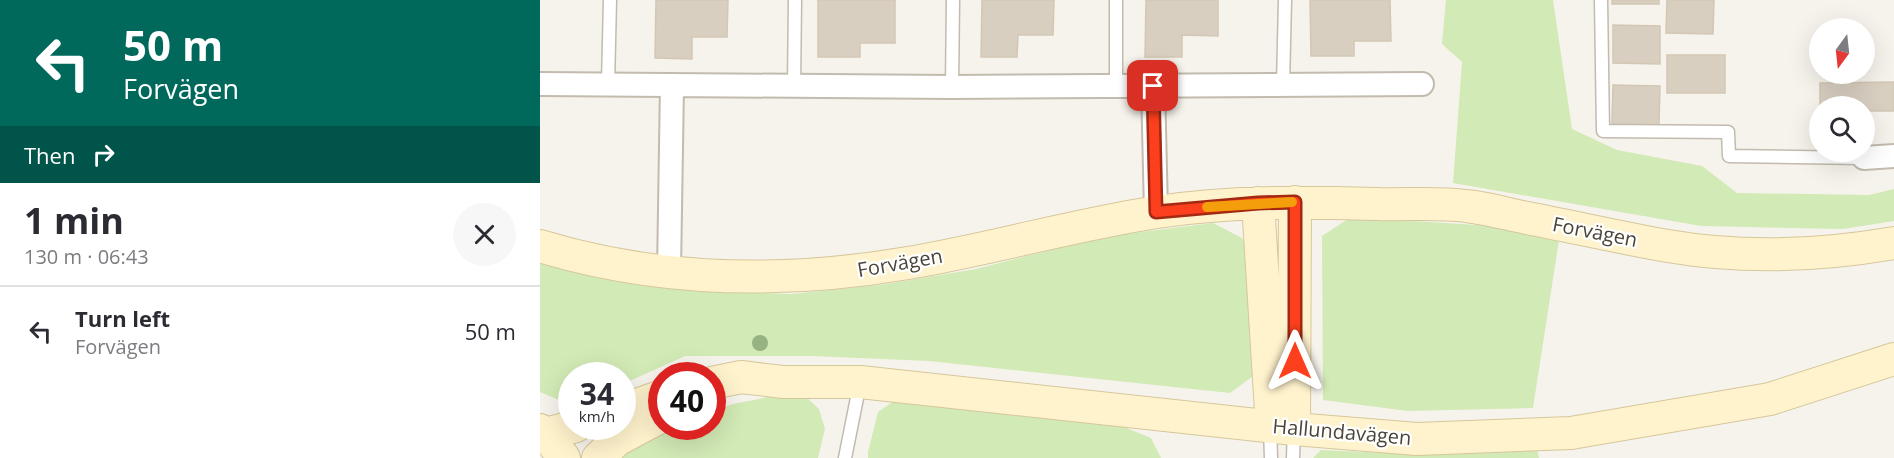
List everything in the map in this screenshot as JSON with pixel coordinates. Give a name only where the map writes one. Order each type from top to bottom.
[{"type":"street","points":[[540,84],[952,87],[1422,84]]},
{"type":"street","points":[[669,272],[672,85]]},
{"type":"street","points":[[1153,86],[1156,212]]},
{"type":"street","points":[[1875,157],[1894,156]]},
{"type":"street","points":[[1286,438],[1295,202]]},
{"type":"street","name":"Forvägen","points":[[540,246],[588,258],[669,272],[726,277],[773,277],[867,270],[910,263],[1156,212],[1295,202],[1465,206],[1671,247],[1729,254],[1810,255],[1894,243]]},
{"type":"street","points":[[1258,203],[1271,400],[1286,438]]},
{"type":"street","name":"Hallundavägen","points":[[726,380],[741,377],[783,382],[860,382],[1286,438],[1417,439],[1571,434],[1770,399],[1894,359]]},
{"type":"street","name":"Hallundavägen","points":[[726,396],[783,382]]},
{"type":"street","points":[[598,458],[617,440],[648,423]]},
{"type":"street","points":[[558,429],[543,432],[564,458]]},
{"type":"lane","points":[[608,84],[610,0]]},
{"type":"lane","points":[[794,86],[795,0]]},
{"type":"lane","points":[[952,87],[953,0]]},
{"type":"lane","points":[[1116,0],[1116,86]]},
{"type":"lane","points":[[1283,85],[1285,0]]},
{"type":"lane","points":[[1601,0],[1603,131],[1728,132],[1729,156],[1809,157]]},
{"type":"lane","points":[[845,458],[860,382]]},
{"type":"lane","points":[[1271,458],[1286,438]]},
{"type":"green space","points":[[1446,0],[1553,0],[1572,129],[1617,150],[1702,166],[1737,193],[1869,195],[1894,189],[1894,221],[1843,229],[1701,226],[1453,183],[1462,62],[1442,44]]},
{"type":"green space","points":[[1351,217],[1492,226],[1559,240],[1533,408],[1408,411],[1323,400],[1322,236]]},
{"type":"green space","points":[[1213,223],[1242,238],[1250,254],[1257,346],[1252,377],[1230,393],[929,361],[813,356],[685,356],[672,362],[648,362],[648,373],[636,378],[636,362],[558,362],[558,400],[540,392],[540,261],[638,283],[693,291],[791,294],[880,285],[976,269],[1102,237]]},
{"type":"green space","points":[[784,394],[804,395],[819,409],[825,429],[818,458],[611,458],[648,438],[726,440],[726,406]]},
{"type":"green space","points":[[898,398],[1119,425],[1151,438],[1161,458],[868,458],[878,412]]},
{"type":"green space","points":[[1537,449],[1539,458],[1313,458],[1321,450],[1409,454]]},
{"type":"building","points":[[656,0],[728,0],[727,37],[692,37],[692,59],[655,58]]},
{"type":"building","points":[[818,0],[895,0],[895,43],[860,43],[860,57],[818,57]]},
{"type":"building","points":[[982,0],[1054,0],[1053,35],[1018,35],[1017,57],[981,57]]},
{"type":"building","points":[[1146,0],[1218,0],[1218,36],[1182,35],[1182,57],[1145,57]]},
{"type":"building","points":[[1310,0],[1390,0],[1391,41],[1354,41],[1354,56],[1311,56]]},
{"type":"building","points":[[1612,0],[1659,0],[1659,4],[1612,4]]},
{"type":"building","points":[[1667,0],[1714,0],[1713,34],[1666,33]]},
{"type":"building","points":[[1613,25],[1660,26],[1660,64],[1613,63]]},
{"type":"building","points":[[1667,55],[1725,55],[1725,93],[1667,93]]},
{"type":"building","points":[[1894,82],[1894,111],[1875,111],[1875,96],[1820,96],[1820,84]]},
{"type":"building","points":[[1613,85],[1660,86],[1659,125],[1612,124]]},
{"type":"slow traffic","points":[[1207,207],[1292,202]]},
{"type":"route","points":[[1153,86],[1156,212],[1197,207],[1295,202],[1295,361]]}]
